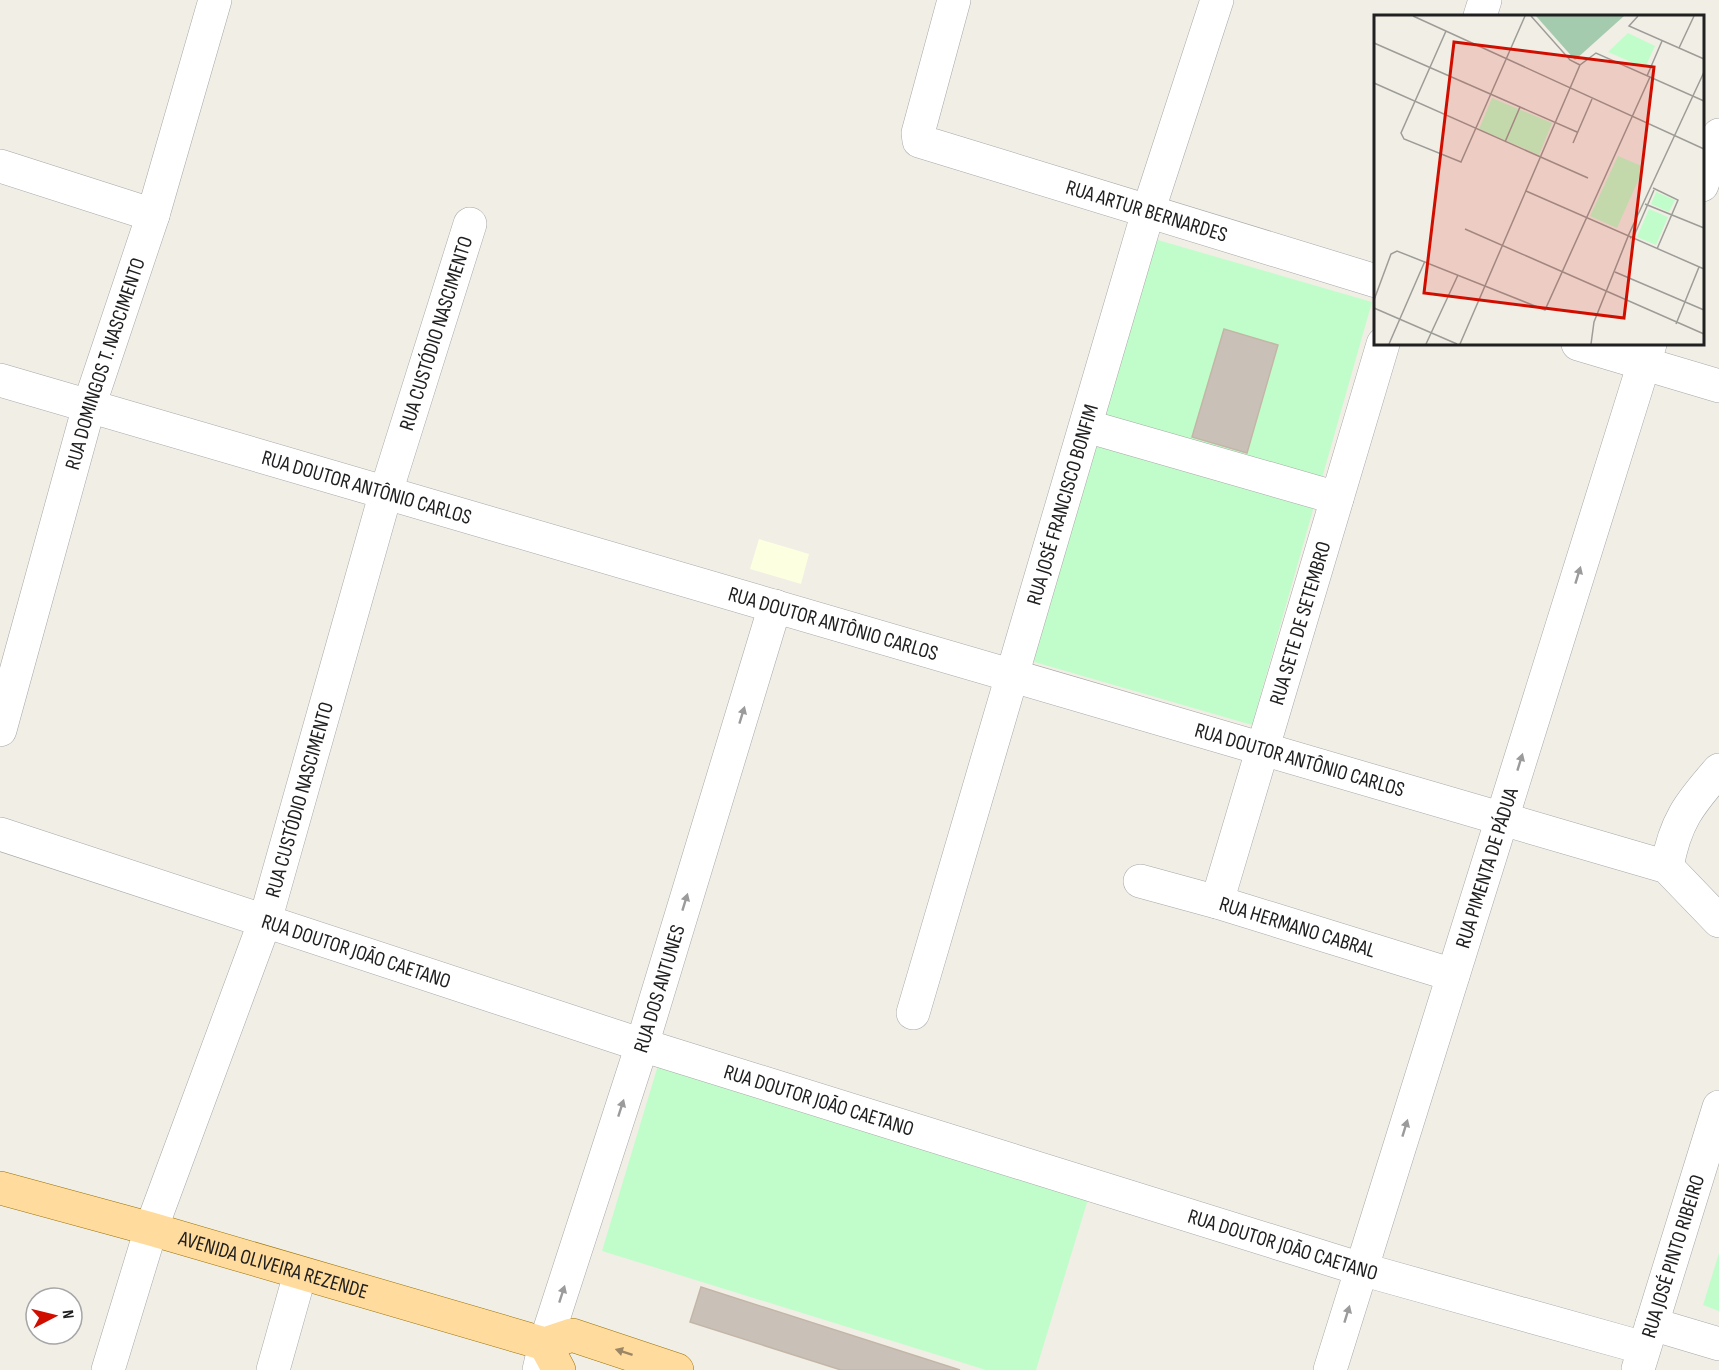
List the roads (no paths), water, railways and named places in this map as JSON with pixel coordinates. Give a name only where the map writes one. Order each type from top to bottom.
[{"type":"main road","name":"AVENIDA OLIVEIRA REZENDE","points":[[0,1188],[151,1229],[300,1274],[548,1361]]},
{"type":"main road","points":[[548,1361],[572,1335],[677,1370]]},
{"type":"street","name":"RUA DOMINGOS T. NASCIMENTO","points":[[0,730],[89,406],[153,215],[215,0]]},
{"type":"street","name":"RUA ARTUR BERNARDES","points":[[954,0],[918,133],[919,141],[1374,280]]},
{"type":"street","name":"RUA JOSÉ FRANCISCO BONFIM","points":[[913,1013],[1148,212],[1217,0]]},
{"type":"street","points":[[1480,15],[1485,0]]},
{"type":"street","points":[[1704,179],[1719,135]]},
{"type":"street","points":[[0,166],[153,215]]},
{"type":"street","name":"RUA CUSTÓDIO NASCIMENTO","points":[[108,1370],[151,1229],[266,921],[386,492],[470,224]]},
{"type":"street","name":"RUA SETE DE SETEMBRO","points":[[1217,902],[1383,345]]},
{"type":"street","points":[[1585,345],[1647,354],[1719,386]]},
{"type":"street","name":"RUA PIMENTA DE PÁDUA","points":[[1330,1370],[1647,354]]},
{"type":"street","name":"RUA DOUTOR ANTÔNIO CARLOS","points":[[0,380],[1666,867]]},
{"type":"street","points":[[1086,426],[1337,498]]},
{"type":"street","name":"RUA DOS ANTUNES","points":[[548,1361],[775,606]]},
{"type":"street","points":[[1719,770],[1679,821],[1671,842],[1666,867],[1719,921]]},
{"type":"street","name":"RUA DOUTOR JOÃO CAETANO","points":[[0,834],[642,1044],[1361,1269],[1645,1347],[1719,1344]]},
{"type":"street","name":"RUA HERMANO CABRAL","points":[[1140,881],[1217,902],[1453,975]]},
{"type":"street","name":"RUA JOSÉ PINTO RIBEIRO","points":[[1645,1347],[1719,1107]]},
{"type":"street","points":[[273,1370],[300,1274]]}]
